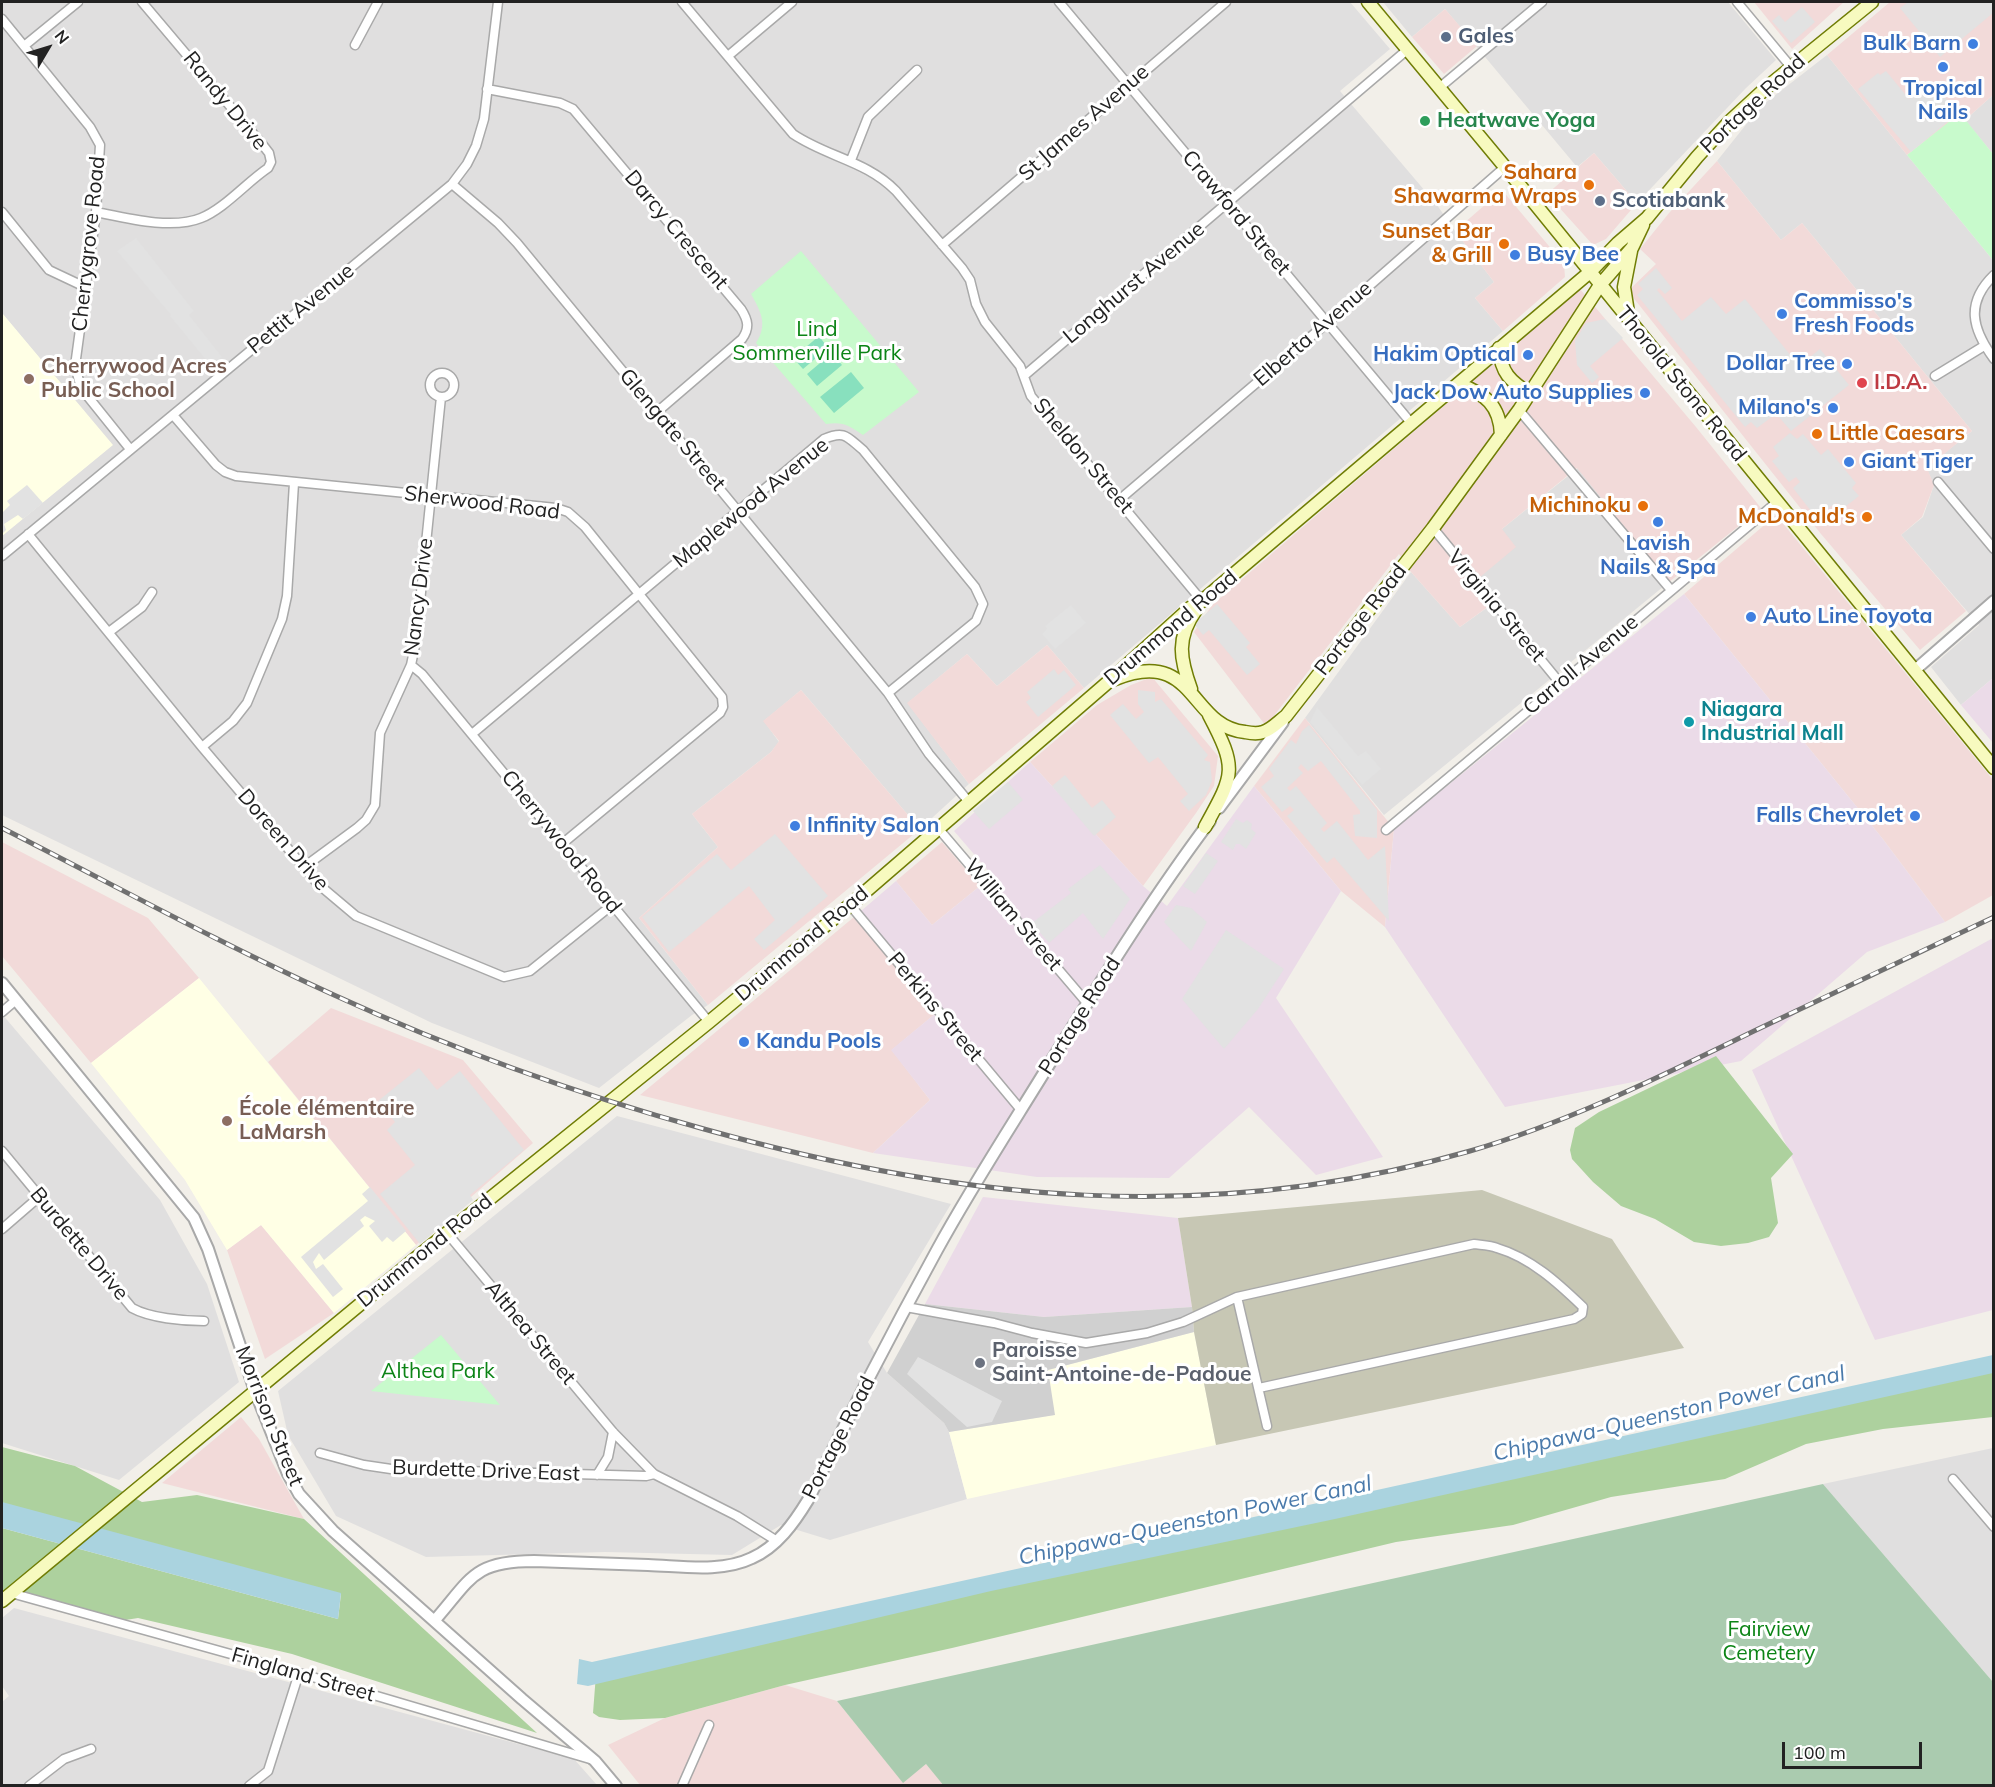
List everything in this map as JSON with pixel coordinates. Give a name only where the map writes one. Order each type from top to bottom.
[{"type":"main road","name":"Thorold Stone Road","points":[[1368,2],[1994,768]]},
{"type":"main road","name":"Portage Road","points":[[1590,272],[1647,218],[1729,122],[1791,67],[1872,2]]},
{"type":"main road","name":"Portage Road","points":[[1286,716],[1433,528],[1501,435],[1600,285],[1632,248],[1647,218]]},
{"type":"main road","points":[[1629,320],[1624,287],[1632,248]]},
{"type":"main road","name":"Drummond Road","points":[[6,1597],[447,1233],[850,905],[1107,683],[1190,608],[1203,601],[1590,272]]},
{"type":"main road","points":[[1499,348],[1500,363],[1506,374],[1513,383],[1530,394]]},
{"type":"main road","points":[[1459,384],[1476,390],[1491,403],[1500,422],[1501,435]]},
{"type":"main road","points":[[1193,693],[1184,669],[1181,645],[1186,623],[1203,601]]},
{"type":"main road","points":[[1107,683],[1142,671],[1155,672],[1179,681],[1193,693],[1208,714],[1224,745],[1229,761],[1229,777],[1220,800],[1204,827]]},
{"type":"main road","points":[[1208,714],[1238,731],[1251,733],[1264,732],[1286,716]]},
{"type":"street","points":[[24,46],[78,2]]},
{"type":"street","name":"Randy Drive","points":[[96,212],[139,220],[176,223],[196,220],[215,210],[268,168],[271,162],[269,153],[262,144],[142,2]]},
{"type":"street","points":[[355,45],[378,2]]},
{"type":"street","name":"Pettit Avenue","points":[[2,556],[452,184],[467,164],[476,146],[484,119],[498,2]]},
{"type":"street","name":"Sheldon Street","points":[[682,2],[793,134],[807,144],[851,160],[885,180],[942,245],[970,279],[976,304],[985,322],[1025,375],[1031,396],[1203,601]]},
{"type":"street","points":[[728,56],[792,2]]},
{"type":"street","name":"Crawford Street","points":[[1059,2],[1412,424]]},
{"type":"street","name":"St James Avenue","points":[[942,245],[1226,2]]},
{"type":"street","points":[[1439,88],[1542,2]]},
{"type":"street","points":[[1737,2],[1791,67]]},
{"type":"street","name":"Cherrygrove Road","points":[[2,19],[90,127],[100,145],[96,212],[75,366],[81,388],[130,449]]},
{"type":"street","name":"Longhurst Avenue","points":[[1025,375],[1407,50]]},
{"type":"street","points":[[851,160],[868,117],[917,70]]},
{"type":"street","name":"Darcy Crescent","points":[[487,89],[560,103],[573,109],[748,320],[747,332],[742,339],[657,412]]},
{"type":"street","name":"Elberta Avenue","points":[[1119,500],[1505,167]]},
{"type":"street","name":"Glengate Street","points":[[452,184],[498,222],[517,243],[888,693],[929,753],[969,802]]},
{"type":"street","points":[[2,212],[49,270],[85,287]]},
{"type":"street","points":[[1994,275],[1984,285],[1976,299],[1973,317],[1984,346],[1994,359]]},
{"type":"street","points":[[1935,376],[1984,346]]},
{"type":"street","name":"Nancy Drive","points":[[304,867],[357,828],[366,820],[375,805],[380,733],[411,665],[417,641],[441,397]]},
{"type":"street","points":[[1519,410],[1671,590]]},
{"type":"street","name":"Sherwood Road","points":[[173,415],[216,465],[236,476],[556,508],[568,512],[585,527],[722,697],[723,707],[720,713],[562,844]]},
{"type":"street","name":"Maplewood Avenue","points":[[472,734],[824,440],[836,434],[844,435],[863,450],[975,587],[983,604],[976,621],[888,693]]},
{"type":"street","points":[[1938,482],[1994,549]]},
{"type":"street","points":[[202,747],[232,721],[247,703],[282,619],[287,596],[294,483]]},
{"type":"street","name":"Carroll Avenue","points":[[1386,830],[1777,502]]},
{"type":"street","name":"Virginia Street","points":[[1433,528],[1560,683]]},
{"type":"street","name":"Doreen Drive","points":[[28,534],[202,747],[318,884],[356,916],[504,978],[530,971],[612,905]]},
{"type":"street","points":[[109,632],[142,608],[152,592]]},
{"type":"street","points":[[1915,670],[1994,601]]},
{"type":"street","name":"Cherrywood Road","points":[[411,665],[422,674],[709,1022]]},
{"type":"street","name":"Portage Road","points":[[435,1620],[476,1573],[494,1564],[534,1561],[727,1566],[751,1559],[777,1541],[794,1523],[938,1247],[1021,1110],[1087,1003],[1185,854],[1286,716]]},
{"type":"street","name":"William Street","points":[[938,828],[1087,1003]]},
{"type":"street","name":"Perkins Street","points":[[850,905],[1021,1110]]},
{"type":"street","name":"Morrison Street","points":[[2,983],[194,1218],[208,1249],[255,1391],[288,1474],[300,1494],[333,1531],[595,1761],[616,1785]]},
{"type":"street","points":[[2,1012],[16,1000]]},
{"type":"street","name":"Burdette Drive","points":[[2,1151],[132,1308],[140,1312],[189,1321],[204,1321]]},
{"type":"street","points":[[2,1229],[39,1197]]},
{"type":"street","name":"Althea Street","points":[[447,1233],[613,1432],[654,1474],[737,1516],[777,1541]]},
{"type":"street","points":[[906,1307],[1086,1343],[1147,1333],[1183,1322],[1237,1297],[1474,1244],[1497,1247],[1528,1262],[1562,1287],[1583,1307],[1582,1314],[1574,1319],[1260,1388]]},
{"type":"street","points":[[1237,1297],[1267,1426]]},
{"type":"street","points":[[597,1475],[608,1457],[613,1432]]},
{"type":"street","name":"Burdette Drive East","points":[[320,1453],[364,1465],[391,1469],[646,1476],[654,1474]]},
{"type":"street","points":[[1953,1479],[1994,1527]]},
{"type":"street","name":"Fingland Street","points":[[6,1597],[299,1673],[595,1761]]},
{"type":"street","points":[[249,1785],[268,1771],[299,1673]]},
{"type":"street","points":[[682,1785],[709,1725]]},
{"type":"street","points":[[29,1785],[64,1759],[91,1749]]},
{"type":"shaded area","points":[[2,2],[1350,2],[1390,49],[1340,91],[1437,205],[1494,282],[1475,298],[1503,331],[1084,688],[1047,645],[997,686],[967,654],[908,703],[969,784],[920,829],[801,690],[764,721],[779,742],[771,752],[692,814],[718,847],[639,918],[708,1005],[599,1088],[432,1023],[2,815],[2,536],[112,445],[2,313]]},
{"type":"shaded area","points":[[1383,2],[1728,2],[1776,60],[1746,88],[1637,203],[1594,153],[1577,167],[1445,9],[1412,37]]},
{"type":"shaded area","points":[[1754,2],[1844,2],[1792,49]]},
{"type":"shaded area","points":[[1890,2],[1993,2],[1993,95],[1965,120],[1960,114],[1907,155],[1827,55]]},
{"type":"shaded area","points":[[1908,2],[1993,2],[1993,13],[1940,57],[1900,8]]},
{"type":"shaded area","points":[[1802,7],[1815,22],[1791,43],[1772,21],[1779,15],[1785,22]]},
{"type":"shaded area","points":[[1445,9],[1477,46],[1444,74],[1412,37]]},
{"type":"shaded area","points":[[1827,55],[1993,258],[1993,678],[1961,705],[1931,667],[1979,625],[1901,535],[1923,517],[1934,485],[1926,468],[1972,431],[1802,223],[1781,240],[1717,161],[1760,107]]},
{"type":"shaded area","points":[[1886,71],[1909,99],[1931,81],[1949,102],[1952,110],[1952,118],[1911,152],[1858,89],[1878,73],[1880,75]]},
{"type":"shaded area","points":[[1993,95],[1993,154],[1965,120]]},
{"type":"shaded area","points":[[1594,153],[1637,203],[1606,239],[1593,245],[1547,194]]},
{"type":"shaded area","points":[[1717,161],[1781,240],[1802,223],[1972,431],[1927,468],[1934,485],[1922,517],[1901,535],[1966,611],[1920,650],[1821,534],[1628,291],[1656,264],[1640,249],[1669,213]]},
{"type":"shaded area","points":[[1502,190],[1564,264],[1565,277],[1503,331],[1475,298],[1494,282],[1455,231]]},
{"type":"shaded area","points":[[136,238],[194,311],[189,315],[222,357],[211,366],[117,251]]},
{"type":"shaded area","points":[[1656,268],[1672,288],[1665,294],[1659,288],[1657,290],[1682,321],[1711,297],[1726,314],[1745,299],[1796,362],[1799,363],[1820,349],[1849,385],[1791,431],[1772,409],[1769,411],[1773,416],[1757,428],[1751,422],[1745,427],[1637,295],[1643,289],[1638,284]]},
{"type":"shaded area","points":[[1580,289],[1761,508],[1669,582],[1577,468],[1502,529],[1516,547],[1473,583],[1489,606],[1460,627],[1411,572],[1399,554],[1266,726],[1194,632],[1212,605]]},
{"type":"shaded area","name":"Cherrywood Acres Public School","points":[[2,313],[113,445],[2,536]]},
{"type":"shaded area","points":[[1605,319],[1623,338],[1590,366],[1599,377],[1592,383],[1577,365],[1575,341],[1586,323]]},
{"type":"shaded area","points":[[1790,433],[1797,439],[1803,434],[1821,455],[1828,449],[1856,483],[1852,488],[1859,496],[1841,510],[1836,503],[1824,511],[1830,518],[1822,525],[1793,488],[1800,482],[1796,477],[1789,482],[1772,461],[1779,456],[1773,447]]},
{"type":"shaded area","points":[[1578,468],[1669,582],[1384,815],[1305,718],[1411,572],[1460,627],[1488,607],[1473,583],[1502,529]]},
{"type":"shaded area","points":[[27,485],[43,503],[23,519],[18,515],[4,524],[6,530],[2,534],[2,513],[10,505],[7,501]]},
{"type":"shaded area","points":[[1776,515],[1993,780],[1993,895],[1945,922],[1882,838],[1684,594]]},
{"type":"shaded area","name":"Niagara Industrial Mall","points":[[1684,594],[1882,838],[1945,922],[1867,952],[1741,1061],[1505,1107],[1385,927],[1394,829]]},
{"type":"shaded area","points":[[1217,604],[1250,643],[1246,647],[1260,664],[1247,675],[1209,630],[1203,635],[1194,624]]},
{"type":"shaded area","points":[[1071,605],[1086,623],[1055,649],[1042,634],[1047,629],[1045,626]]},
{"type":"shaded area","points":[[1047,645],[1084,688],[969,784],[907,703],[967,654],[997,686]]},
{"type":"shaded area","points":[[1054,669],[1058,675],[1064,670],[1076,685],[1038,717],[1026,702],[1031,698],[1027,692]]},
{"type":"shaded area","points":[[1152,677],[1218,756],[1214,786],[1143,886],[1030,762],[1097,705],[1131,685]]},
{"type":"shaded area","points":[[1993,678],[1993,743],[1961,705]]},
{"type":"shaded area","points":[[801,690],[920,829],[708,1005],[639,918],[718,847],[692,814],[771,752],[779,741],[763,721]]},
{"type":"shaded area","points":[[1138,690],[1155,692],[1155,702],[1161,699],[1208,755],[1204,760],[1210,762],[1212,781],[1206,795],[1189,811],[1180,801],[1188,794],[1158,757],[1149,763],[1110,715],[1123,704],[1136,719],[1144,712],[1138,704]]},
{"type":"shaded area","points":[[1317,707],[1358,756],[1366,751],[1381,769],[1362,785],[1310,722]]},
{"type":"shaded area","points":[[1305,718],[1394,829],[1385,927],[1341,891],[1254,786]]},
{"type":"shaded area","points":[[1309,725],[1377,810],[1377,838],[1355,836],[1353,815],[1360,814],[1360,811],[1321,761],[1308,771],[1301,764],[1298,768],[1303,773],[1287,788],[1290,791],[1296,786],[1327,823],[1321,829],[1324,832],[1337,821],[1368,860],[1385,846],[1389,921],[1334,857],[1327,863],[1287,816],[1294,810],[1290,806],[1282,812],[1261,787],[1274,776],[1269,769],[1291,740],[1296,744],[1302,731]]},
{"type":"shaded area","points":[[1030,762],[1143,886],[1167,906],[1254,786],[1341,891],[1276,998],[1383,1157],[1316,1175],[1249,1107],[1169,1178],[1037,1177],[873,1153],[930,1100],[891,1050],[936,1013],[854,917],[896,881],[932,925],[980,886],[992,875],[954,831]]},
{"type":"shaded area","points":[[1065,775],[1092,808],[1102,800],[1116,817],[1094,836],[1052,786]]},
{"type":"shaded area","points":[[1008,782],[1023,800],[989,829],[973,811]]},
{"type":"shaded area","points":[[1236,819],[1243,823],[1247,820],[1252,824],[1251,829],[1256,833],[1246,849],[1236,844],[1233,850],[1221,842]]},
{"type":"shaded area","points":[[775,834],[828,896],[764,950],[754,939],[775,920],[749,886],[669,952],[642,917],[717,854],[731,870]]},
{"type":"shaded area","points":[[2,842],[148,918],[199,978],[91,1063],[2,956]]},
{"type":"shaded area","points":[[942,842],[980,886],[932,925],[896,881]]},
{"type":"shaded area","points":[[1206,853],[1218,861],[1195,894],[1183,886]]},
{"type":"shaded area","points":[[1100,865],[1130,899],[1103,939],[1083,913],[1049,943],[1032,923],[1071,893],[1068,889]]},
{"type":"shaded area","points":[[1176,905],[1191,908],[1207,922],[1191,951],[1164,922]]},
{"type":"shaded area","points":[[854,917],[936,1013],[892,1050],[930,1100],[873,1153],[640,1095]]},
{"type":"shaded area","points":[[1226,930],[1284,969],[1258,1009],[1224,1049],[1182,999]]},
{"type":"shaded area","points":[[1993,938],[1993,1310],[1875,1340],[1752,1070]]},
{"type":"shaded area","name":"École élémentaire LaMarsh","points":[[199,978],[416,1245],[334,1313],[261,1225],[227,1250],[185,1180],[91,1063]]},
{"type":"shaded area","points":[[331,1008],[463,1060],[533,1143],[416,1245],[268,1062]]},
{"type":"shaded area","points":[[2,1014],[160,1200],[207,1284],[239,1382],[119,1480],[2,1443]]},
{"type":"shaded area","points":[[419,1068],[437,1090],[460,1071],[524,1150],[470,1195],[473,1200],[420,1244],[380,1194],[415,1165],[387,1130],[395,1122],[378,1101]]},
{"type":"shaded area","points":[[617,1116],[951,1204],[868,1342],[887,1373],[944,1423],[949,1432],[967,1499],[830,1540],[781,1525],[732,1555],[605,1552],[426,1557],[336,1516],[288,1435],[278,1391]]},
{"type":"shaded area","points":[[370,1187],[406,1231],[393,1242],[387,1237],[382,1242],[369,1226],[375,1221],[365,1216],[360,1220],[364,1226],[324,1260],[319,1253],[313,1262],[316,1269],[323,1264],[343,1289],[333,1297],[301,1257],[368,1201],[362,1194]]},
{"type":"shaded area","points":[[1482,1190],[1612,1239],[1684,1348],[1216,1445],[1194,1332],[1178,1218]]},
{"type":"shaded area","points":[[983,1197],[1178,1218],[1192,1307],[1044,1317],[925,1304]]},
{"type":"shaded area","points":[[261,1225],[334,1313],[265,1359],[227,1250]]},
{"type":"shaded area","points":[[925,1304],[1044,1317],[1192,1307],[1194,1332],[1048,1370],[1055,1415],[949,1432],[944,1423],[887,1373]]},
{"type":"shaded area","points":[[1194,1332],[1216,1445],[967,1499],[949,1432],[1054,1415],[1048,1370]]},
{"type":"shaded area","points":[[918,1357],[1002,1401],[992,1422],[967,1427],[907,1374]]},
{"type":"shaded area","points":[[241,1417],[259,1439],[304,1519],[162,1483]]},
{"type":"shaded area","points":[[1993,1448],[1993,1682],[1823,1484]]},
{"type":"shaded area","points":[[14,1608],[574,1759],[597,1785],[2,1785],[2,1702],[9,1696],[2,1686],[2,1618]]},
{"type":"shaded area","points":[[785,1685],[837,1701],[903,1782],[926,1764],[944,1785],[640,1785],[608,1745],[665,1718]]},
{"type":"green space","points":[[1960,113],[1993,154],[1992,259],[1907,155]]},
{"type":"green space","name":"Lind Sommerville Park","points":[[801,251],[919,392],[863,435],[846,425],[826,424],[756,343],[762,330],[762,318],[751,294]]},
{"type":"green space","points":[[819,336],[828,348],[803,369],[793,358]]},
{"type":"green space","points":[[832,353],[842,365],[817,386],[807,374]]},
{"type":"green space","points":[[851,372],[864,388],[834,413],[820,397]]},
{"type":"green space","points":[[1716,1056],[1793,1154],[1771,1178],[1778,1223],[1769,1237],[1748,1243],[1721,1246],[1694,1242],[1655,1219],[1621,1206],[1593,1182],[1572,1159],[1570,1150],[1575,1128],[1599,1112]]},
{"type":"green space","name":"Althea Park","points":[[441,1335],[500,1405],[371,1391]]},
{"type":"green space","points":[[1993,1371],[1993,1417],[1883,1429],[1806,1444],[1725,1479],[1611,1497],[1513,1525],[1396,1542],[952,1648],[785,1685],[665,1718],[620,1720],[599,1717],[593,1713],[596,1674]]},
{"type":"green space","points":[[2,1447],[75,1466],[142,1502],[197,1495],[304,1519],[537,1733],[292,1654],[138,1618],[113,1622],[2,1591],[2,1528],[338,1619],[341,1594],[2,1503]]},
{"type":"green space","name":"Fairview Cemetery","points":[[1823,1484],[1993,1682],[1993,1785],[944,1786],[926,1764],[903,1783],[837,1701]]},
{"type":"water","name":"Chippawa-Queenston Power Canal","points":[[1993,1355],[1993,1373],[1335,1519],[991,1591],[588,1686],[577,1684],[579,1659],[592,1662]]},
{"type":"water","points":[[2,1502],[341,1593],[338,1619],[2,1528]]},
{"type":"railway","points":[[2,828],[208,935],[334,995],[470,1052],[563,1086],[704,1129],[800,1154],[895,1173],[990,1187],[1086,1195],[1181,1196],[1276,1189],[1373,1175],[1470,1151],[1543,1126],[1614,1097],[1994,917]]},
{"type":"place","name":"Gales","points":[[1446,37]]},
{"type":"place","name":"Bulk Barn","points":[[1973,44]]},
{"type":"place","name":"Tropical Nails","points":[[1943,67]]},
{"type":"place","name":"Heatwave Yoga","points":[[1425,121]]},
{"type":"place","name":"Sahara Shawarma Wraps","points":[[1589,185]]},
{"type":"place","name":"Scotiabank","points":[[1600,201]]},
{"type":"place","name":"Sunset Bar & Grill","points":[[1504,244]]},
{"type":"place","name":"Busy Bee","points":[[1515,255]]},
{"type":"place","name":"Commisso's Fresh Foods","points":[[1782,314]]},
{"type":"place","name":"Hakim Optical","points":[[1528,355]]},
{"type":"place","name":"Dollar Tree","points":[[1847,364]]},
{"type":"place","name":"Cherrywood Acres Public School","points":[[29,379]]},
{"type":"place","name":"I.D.A.","points":[[1862,383]]},
{"type":"place","name":"Jack Dow Auto Supplies","points":[[1645,393]]},
{"type":"place","name":"Milano's","points":[[1833,408]]},
{"type":"place","name":"Little Caesars","points":[[1817,434]]},
{"type":"place","name":"Giant Tiger","points":[[1849,462]]},
{"type":"place","name":"Michinoku","points":[[1643,506]]},
{"type":"place","name":"McDonald's","points":[[1867,517]]},
{"type":"place","name":"Lavish Nails & Spa","points":[[1658,522]]},
{"type":"place","name":"Auto Line Toyota","points":[[1751,617]]},
{"type":"place","name":"Niagara Industrial Mall","points":[[1689,722]]},
{"type":"place","name":"Falls Chevrolet","points":[[1915,816]]},
{"type":"place","name":"Infinity Salon","points":[[795,826]]},
{"type":"place","name":"Kandu Pools","points":[[744,1042]]},
{"type":"place","name":"École élémentaire LaMarsh","points":[[227,1121]]},
{"type":"place","name":"Paroisse Saint-Antoine-de-Padoue","points":[[980,1363]]}]
